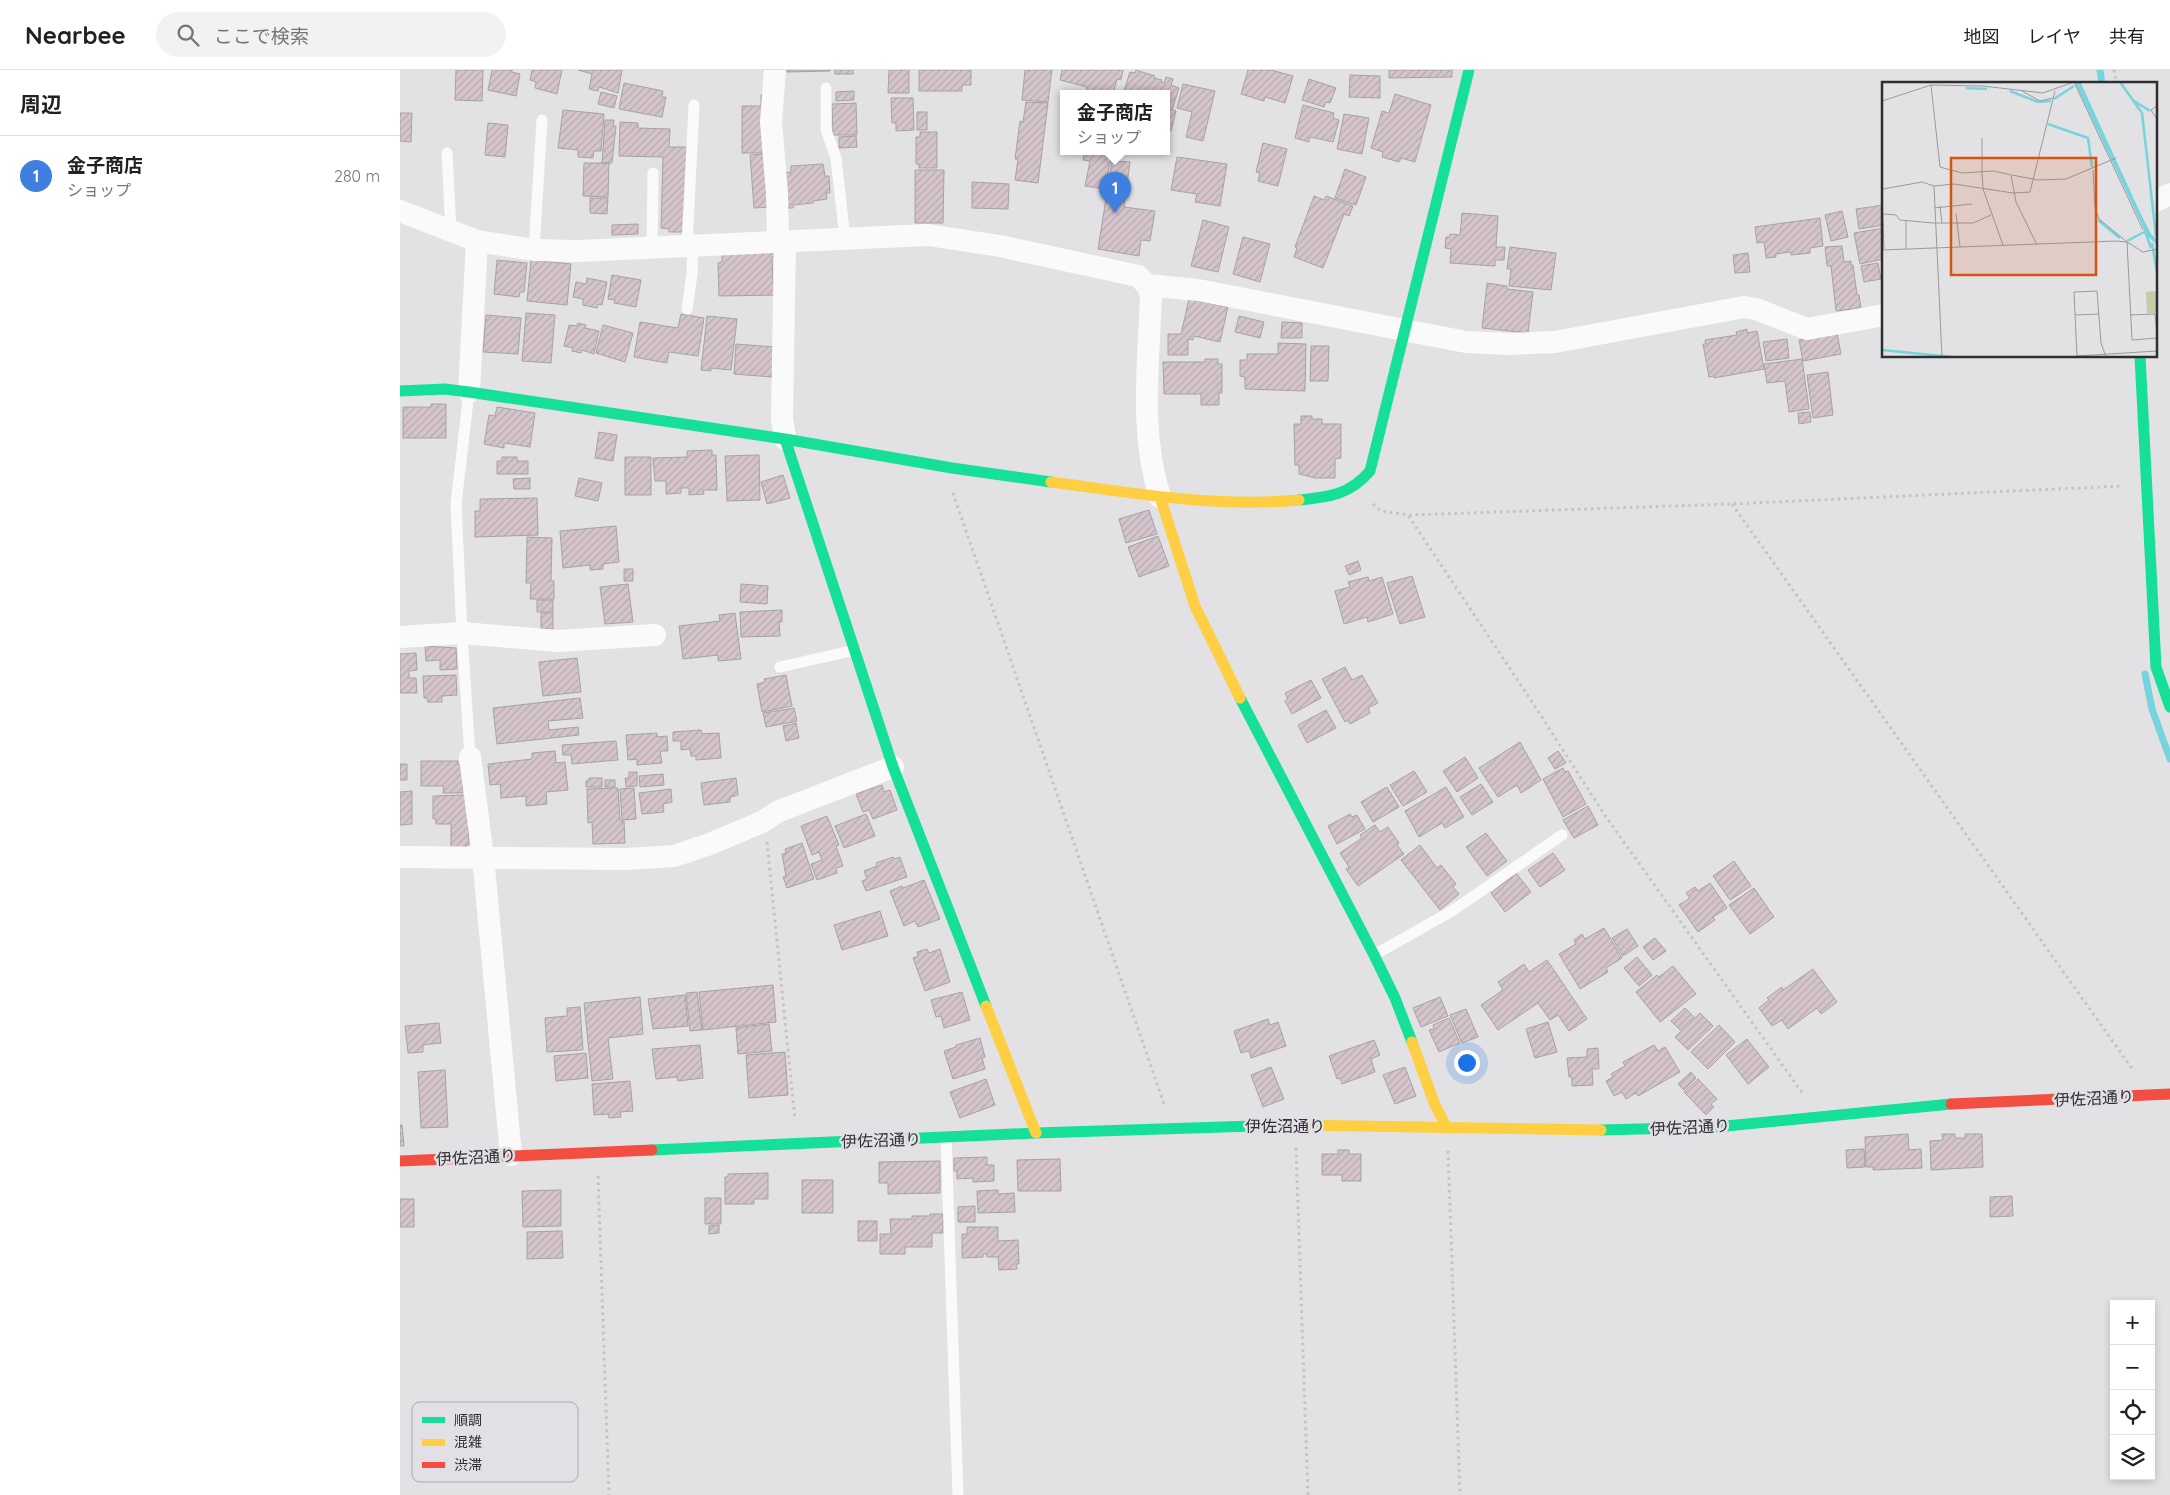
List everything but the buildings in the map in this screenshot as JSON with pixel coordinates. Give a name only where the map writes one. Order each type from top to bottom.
[{"type":"street","points":[[774,70],[771,122],[782,243],[782,419],[786,440],[893,767],[1036,1133]]},
{"type":"street","points":[[400,391],[445,389],[468,392],[786,440],[952,468],[1160,497],[1266,503],[1332,497],[1361,482],[1370,471],[1469,70]]},
{"type":"street","points":[[2158,200],[2170,194]]},
{"type":"street","points":[[400,211],[477,241],[534,250],[578,251],[928,235],[991,244],[1138,276],[1147,285],[1151,295],[1146,426],[1153,475],[1195,606],[1223,665],[1395,998],[1435,1105],[1447,1128]]},
{"type":"street","points":[[468,392],[477,241]]},
{"type":"street","points":[[1147,285],[1198,290],[1466,342],[1509,344],[1555,342],[1744,307],[1807,329],[1882,315]]},
{"type":"street","points":[[2140,358],[2156,667],[2170,707]]},
{"type":"street","points":[[400,637],[462,633],[558,641],[655,635]]},
{"type":"street","points":[[470,757],[483,857],[511,1156]]},
{"type":"street","points":[[400,857],[627,859],[674,856],[710,844],[762,822],[777,812],[893,767]]},
{"type":"street","name":"伊佐沼通り","points":[[400,1160],[1172,1128],[1295,1125],[1634,1130],[1716,1127],[1938,1105],[2170,1094]]},
{"type":"lane","points":[[826,88],[826,130],[836,158],[845,239]]},
{"type":"lane","points":[[687,309],[692,274],[690,245],[694,105]]},
{"type":"lane","points":[[534,250],[542,120]]},
{"type":"lane","points":[[447,153],[451,231]]},
{"type":"lane","points":[[652,247],[653,172]]},
{"type":"lane","points":[[468,392],[456,504],[470,757]]},
{"type":"lane","points":[[780,667],[855,650]]},
{"type":"lane","points":[[1374,955],[1452,912],[1562,836]]},
{"type":"lane","points":[[946,1137],[958,1495]]},
{"type":"path","points":[[952,468],[950,483],[1172,1128]]},
{"type":"path","points":[[1347,490],[1365,498],[1381,511],[1408,516],[1732,504],[2147,485]]},
{"type":"path","points":[[1732,504],[2150,1095]]},
{"type":"path","points":[[1408,516],[1604,814],[1819,1117]]},
{"type":"path","points":[[762,822],[767,841],[797,1143]]},
{"type":"path","points":[[1295,1125],[1308,1495]]},
{"type":"path","points":[[1447,1128],[1460,1495]]},
{"type":"path","points":[[597,1152],[608,1495]]},
{"type":"waterway","points":[[2100,70],[2102,82]]},
{"type":"waterway","points":[[2145,674],[2152,709],[2170,759]]},
{"type":"traffic: fast","points":[[1299,500],[1320,498],[1346,490],[1355,485],[1370,471],[1469,70]]},
{"type":"traffic: fast","points":[[2140,358],[2156,667],[2170,707]]},
{"type":"traffic: fast","points":[[400,391],[445,389],[469,392],[785,439],[952,468],[1051,482]]},
{"type":"traffic: fast","points":[[785,439],[893,767],[986,1006]]},
{"type":"traffic: fast","points":[[1240,698],[1374,955],[1395,998],[1412,1042]]},
{"type":"traffic: fast","points":[[1601,1130],[1716,1127],[1951,1104]]},
{"type":"traffic: fast","points":[[652,1150],[1036,1133],[1254,1126]]},
{"type":"traffic: slow","points":[[1051,482],[1144,495],[1206,501],[1268,502],[1299,500]]},
{"type":"traffic: slow","points":[[1160,497],[1195,606],[1240,698]]},
{"type":"traffic: slow","points":[[986,1006],[1036,1133]]},
{"type":"traffic: slow","points":[[1412,1042],[1435,1105],[1447,1128]]},
{"type":"traffic: slow","points":[[1254,1126],[1601,1130]]},
{"type":"traffic: jam","points":[[1951,1104],[2170,1094]]},
{"type":"traffic: jam","points":[[400,1161],[652,1150]]},
{"type":"place","name":"金子商店","points":[[1115,213]]}]
